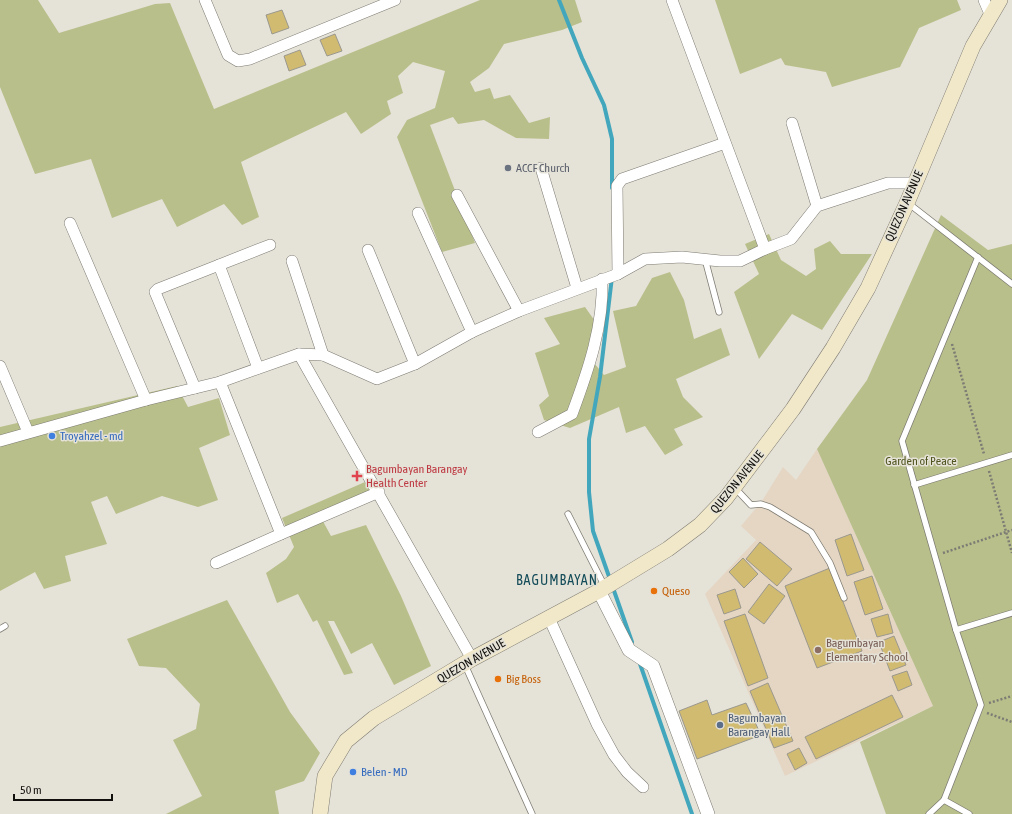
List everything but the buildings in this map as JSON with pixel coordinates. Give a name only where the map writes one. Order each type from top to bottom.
[{"type":"main road","name":"QUEZON AVENUE","points":[[320,814],[325,776],[346,741],[374,718],[468,661],[602,589],[668,550],[700,525],[735,488],[793,409],[833,348],[868,288],[907,203],[973,46],[990,14],[1000,0]]},
{"type":"street","points":[[209,1],[228,55],[238,61],[250,59],[395,0]]},
{"type":"street","points":[[672,0],[764,249]]},
{"type":"street","points":[[984,0],[990,14]]},
{"type":"street","points":[[792,124],[817,206]]},
{"type":"street","points":[[618,274],[617,186],[622,179],[725,143]]},
{"type":"street","points":[[541,168],[577,288]]},
{"type":"street","points":[[0,441],[146,400],[220,382],[299,354],[323,356],[377,379],[415,364],[472,332],[518,311],[618,274],[645,259],[682,256],[740,261],[764,249],[792,239],[817,206],[888,183],[915,183]]},
{"type":"street","points":[[457,195],[518,311]]},
{"type":"street","points":[[418,213],[472,332]]},
{"type":"street","points":[[70,223],[146,400]]},
{"type":"street","points":[[195,388],[155,292],[158,288],[270,245]]},
{"type":"street","points":[[368,250],[415,364]]},
{"type":"street","points":[[292,261],[323,356]]},
{"type":"street","points":[[219,265],[258,368]]},
{"type":"street","points":[[538,432],[572,414],[597,334],[603,303],[602,279]]},
{"type":"street","points":[[299,354],[379,492],[468,661]]},
{"type":"street","points":[[0,366],[28,432]]},
{"type":"street","points":[[220,382],[281,534]]},
{"type":"street","points":[[216,563],[379,492]]},
{"type":"street","points":[[602,589],[629,650],[653,666],[708,814]]},
{"type":"street","points":[[549,618],[597,724],[627,772],[643,786]]},
{"type":"lane","points":[[907,203],[978,256],[1012,284]]},
{"type":"lane","points":[[929,814],[944,800],[980,708],[902,441],[978,256]]},
{"type":"lane","points":[[705,259],[719,312]]},
{"type":"lane","points":[[914,485],[1012,455]]},
{"type":"lane","points":[[735,488],[751,505],[760,504],[770,507],[811,532],[830,563],[844,598]]},
{"type":"lane","points":[[568,514],[602,589]]},
{"type":"lane","points":[[956,630],[1012,613]]},
{"type":"lane","points":[[468,661],[532,814]]},
{"type":"lane","points":[[944,800],[969,814]]},
{"type":"path","points":[[948,329],[1012,553]]},
{"type":"path","points":[[935,555],[1012,530]]},
{"type":"path","points":[[980,708],[1012,696]]},
{"type":"path","points":[[980,708],[1012,722]]},
{"type":"shaded area","name":"Bagumbayan Elementary School","points":[[817,449],[933,706],[785,776],[705,594],[756,540],[741,526],[762,501],[783,467],[796,480]]},
{"type":"green space","points":[[0,0],[38,0],[59,33],[155,4],[170,3],[214,109],[480,0],[575,0],[582,22],[562,30],[504,44],[489,68],[470,82],[475,92],[490,88],[494,99],[510,95],[529,123],[550,117],[549,139],[516,138],[484,120],[458,124],[453,117],[430,125],[475,243],[442,252],[397,137],[407,120],[435,108],[445,71],[413,62],[398,76],[403,93],[387,101],[391,114],[361,134],[346,112],[241,162],[259,217],[242,225],[224,204],[177,227],[162,199],[112,218],[91,159],[35,174],[0,87]]},
{"type":"green space","points":[[715,0],[957,0],[961,10],[919,28],[900,67],[832,87],[826,72],[785,65],[781,58],[740,74]]},
{"type":"green space","name":"Garden of Peace","points":[[941,215],[988,250],[1012,244],[1012,814],[886,814],[860,742],[933,706],[817,449],[867,380]]},
{"type":"green space","points":[[769,234],[781,260],[806,276],[816,269],[814,249],[830,241],[841,254],[872,254],[822,330],[792,314],[759,359],[734,292],[759,274],[745,244]]},
{"type":"green space","points":[[670,272],[684,300],[694,339],[721,328],[730,355],[676,379],[683,397],[703,417],[674,429],[683,445],[665,455],[645,426],[626,433],[619,407],[570,428],[544,420],[539,405],[549,396],[535,353],[560,344],[544,318],[585,307],[597,324],[594,363],[604,375],[626,367],[613,311],[636,306],[652,278]]},
{"type":"green space","points":[[177,386],[188,407],[219,398],[230,435],[199,448],[218,500],[198,507],[162,496],[116,514],[107,496],[91,502],[107,544],[65,556],[71,581],[44,589],[35,572],[0,591],[0,427]]},
{"type":"green space","points":[[365,482],[372,491],[319,514],[331,536],[366,525],[401,596],[431,666],[394,685],[372,643],[351,654],[334,621],[328,621],[353,673],[344,675],[317,620],[313,622],[298,594],[277,603],[266,573],[286,559],[294,547],[282,518]]},
{"type":"green space","points":[[227,600],[290,712],[320,753],[304,781],[275,791],[279,814],[166,814],[202,796],[173,740],[196,729],[200,704],[166,668],[139,666],[127,639]]},
{"type":"waterway","points":[[559,0],[582,58],[604,105],[612,139],[612,188]]},
{"type":"waterway","points":[[612,277],[600,377],[589,439],[589,492],[593,531],[632,642]]},
{"type":"waterway","points":[[639,661],[692,814]]},
{"type":"place","name":"ACCF Church","points":[[508,168]]},
{"type":"place","name":"Troyahzel - md","points":[[52,436]]},
{"type":"place","name":"Bagumbayan Barangay Health Center","points":[[357,476]]},
{"type":"place","name":"Queso","points":[[654,591]]},
{"type":"place","name":"Bagumbayan Elementary School","points":[[818,650]]},
{"type":"place","name":"Big Boss","points":[[498,679]]},
{"type":"place","name":"Bagumbayan Barangay Hall","points":[[720,725]]},
{"type":"place","name":"Belen - MD","points":[[353,772]]},
{"type":"district","name":"BAGUMBAYAN","points":[[557,580]]}]
